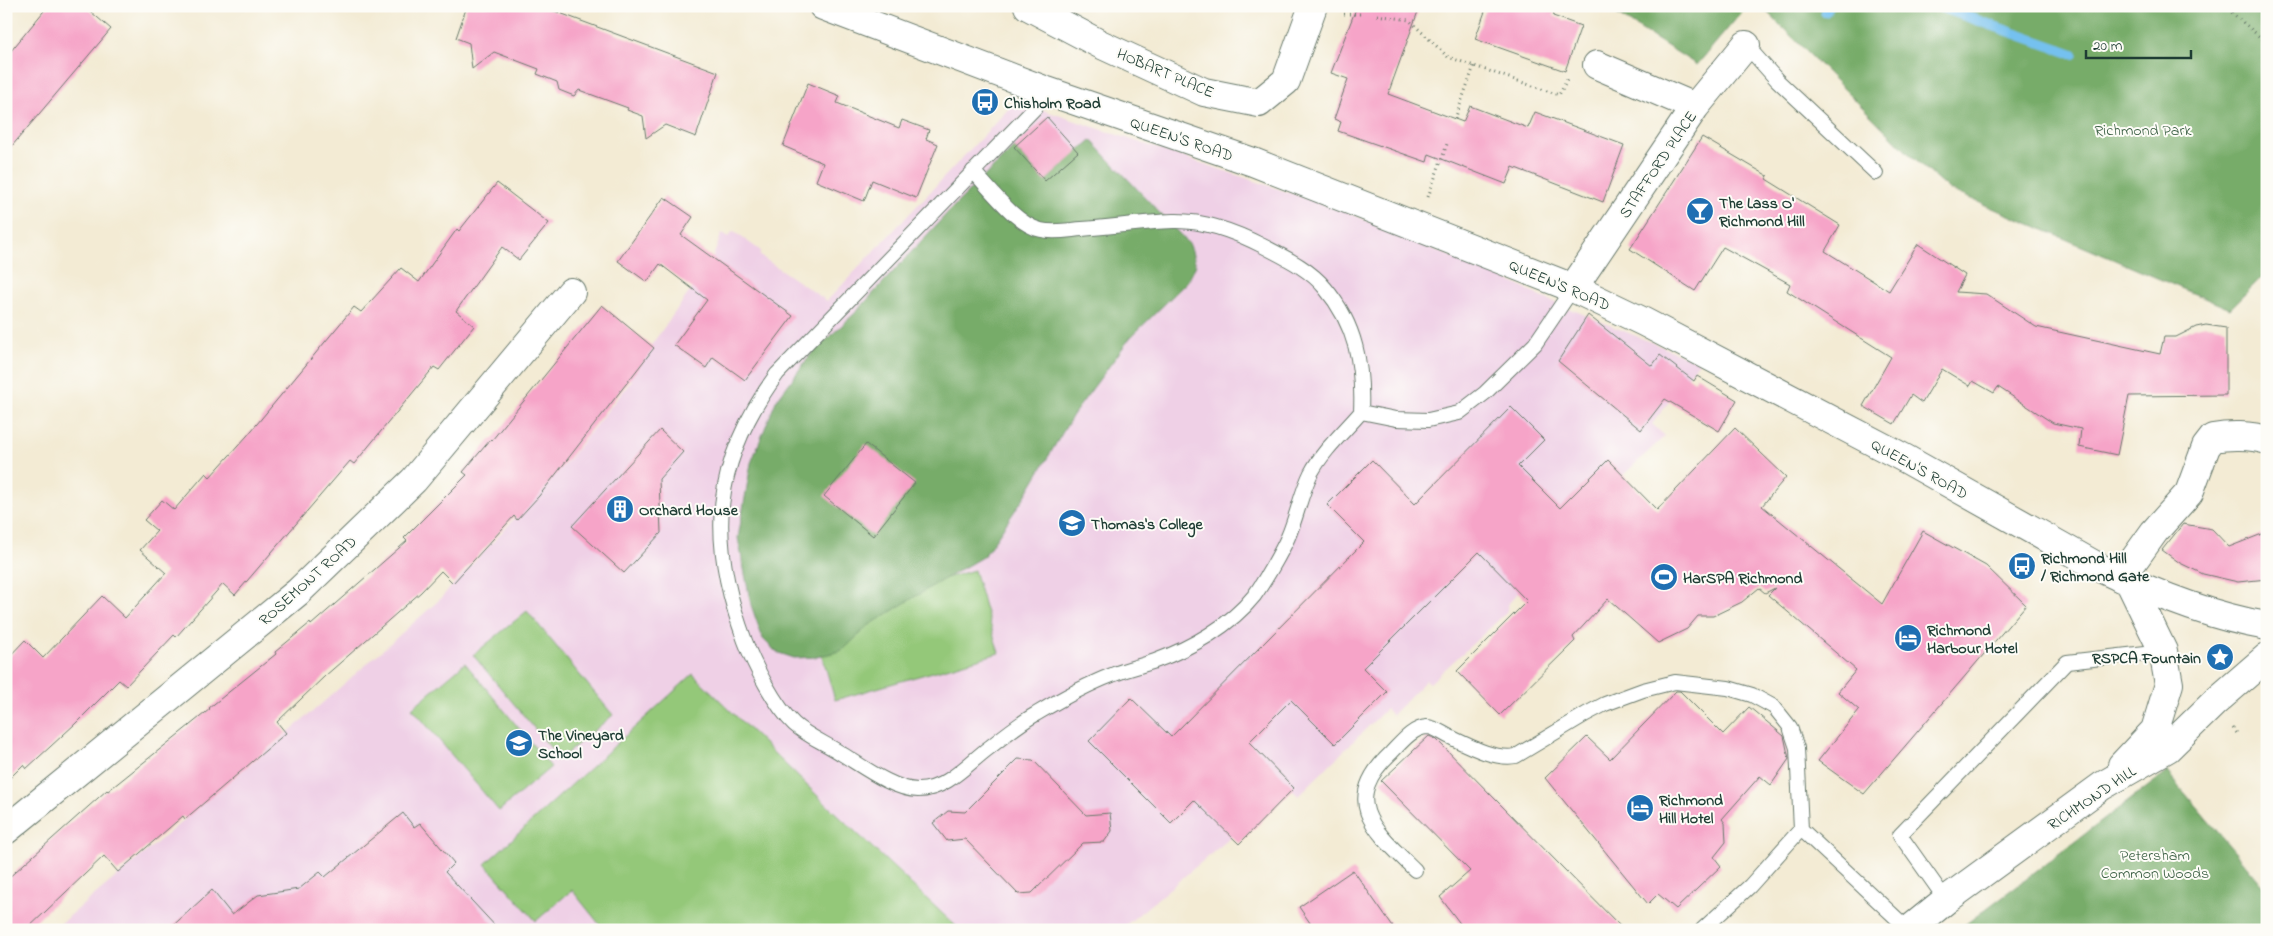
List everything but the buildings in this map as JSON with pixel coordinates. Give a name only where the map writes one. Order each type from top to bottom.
[{"type":"main road","name":"QUEEN'S ROAD","points":[[823,6],[1047,91],[1253,162],[1573,288],[1644,322],[1906,459],[2126,580],[2206,609],[2267,626]]},
{"type":"main road","name":"HOBART PLACE","points":[[1028,6],[1100,44],[1204,92],[1259,103],[1286,81],[1313,6]]},
{"type":"main road","name":"STAFFORD PLACE","points":[[1573,288],[1695,107],[1746,45]]},
{"type":"main road","points":[[1597,65],[1695,107]]},
{"type":"main road","name":"ROSEMONT ROAD","points":[[6,830],[305,586],[414,480],[571,292]]},
{"type":"main road","points":[[2102,786],[2155,730],[2169,684],[2163,651],[2126,580],[2154,532],[2189,493],[2206,447],[2213,438],[2232,436],[2267,440]]},
{"type":"main road","name":"RICHMOND HILL","points":[[1909,930],[1946,900],[2102,786],[2168,748],[2214,703],[2267,657]]},
{"type":"lane","points":[[1746,45],[1777,80],[1876,173]]},
{"type":"lane","points":[[973,172],[1016,216],[1028,225],[1041,230],[1071,230],[1174,221],[1191,223],[1216,227],[1249,238],[1294,262],[1325,287],[1343,314],[1358,352],[1362,381],[1361,412],[1324,450],[1310,476],[1288,538],[1254,596],[1227,622],[1187,647],[1114,674],[1076,691],[1033,716],[988,748],[955,776],[937,785],[918,790],[879,776],[801,729],[794,724],[766,686],[750,654],[731,602],[720,538],[722,498],[734,453],[754,404],[777,374],[1035,108],[1047,91]]},
{"type":"lane","points":[[1361,412],[1396,419],[1428,420],[1459,413],[1485,393],[1535,344],[1573,288]]},
{"type":"lane","points":[[1946,900],[1900,835],[2068,662],[2163,651]]},
{"type":"lane","points":[[1414,870],[1390,846],[1367,815],[1364,796],[1367,781],[1384,760],[1415,730],[1429,727],[1464,744],[1505,758],[1516,756],[1606,704],[1642,690],[1675,682],[1728,688],[1752,695],[1774,707],[1790,727],[1797,748],[1801,829],[1909,930]]},
{"type":"lane","points":[[1702,930],[1750,886],[1801,829]]},
{"type":"path","points":[[2224,6],[2267,43]]},
{"type":"path","points":[[1377,15],[1408,20],[1448,57],[1559,95],[1576,63],[1597,65]]},
{"type":"path","points":[[1455,119],[1474,66]]},
{"type":"path","points":[[1418,227],[1447,144]]},
{"type":"shaded area","name":"Thomas's College","points":[[1016,101],[1344,211],[1525,288],[1539,296],[1699,362],[1652,424],[1665,436],[1619,479],[1509,603],[1506,613],[1430,683],[1426,680],[1392,715],[1386,709],[1298,796],[1291,787],[1120,930],[53,930],[311,713],[437,602],[564,465],[632,380],[629,376],[711,262],[722,233],[729,237],[733,231],[761,251],[759,255],[827,301]]},
{"type":"green space","points":[[1604,6],[1747,6],[1697,65]]},
{"type":"green space","name":"Richmond Park","points":[[1761,6],[2267,6],[2267,272],[2230,309],[1950,190],[1913,158]]},
{"type":"green space","points":[[1091,140],[1190,245],[1196,265],[1187,282],[1130,338],[1073,415],[1025,496],[984,556],[868,626],[843,650],[817,657],[794,658],[776,652],[763,639],[751,605],[738,538],[751,463],[776,401],[811,354],[855,313],[951,209],[1014,147],[1045,181]]},
{"type":"green space","points":[[974,570],[999,653],[835,700],[811,617]]},
{"type":"green space","points":[[527,611],[613,715],[560,759],[473,655]]},
{"type":"green space","points":[[465,663],[551,767],[499,811],[412,708]]},
{"type":"green space","points":[[693,674],[827,805],[960,930],[604,930],[572,890],[536,921],[485,864]]},
{"type":"green space","name":"Petersham Common Woods","points":[[2167,772],[2267,890],[2267,930],[1958,930]]},
{"type":"waterway","points":[[1825,12],[1829,6]]},
{"type":"waterway","points":[[1937,6],[2073,54]]},
{"type":"place","name":"Chisholm Road","points":[[985,102]]},
{"type":"place","name":"The Lass O' Richmond Hill","points":[[1700,211]]},
{"type":"place","name":"Orchard House","points":[[620,509]]},
{"type":"place","name":"Thomas's College","points":[[1072,523]]},
{"type":"place","name":"Richmond Hill / Richmond Gate","points":[[2022,566]]},
{"type":"place","name":"HarSPA Richmond","points":[[1664,577]]},
{"type":"place","name":"Richmond Harbour Hotel","points":[[1908,638]]},
{"type":"place","name":"RSPCA Fountain","points":[[2220,657]]},
{"type":"place","name":"The Vineyard School","points":[[519,743]]},
{"type":"place","name":"Richmond Hill Hotel","points":[[1640,808]]}]
